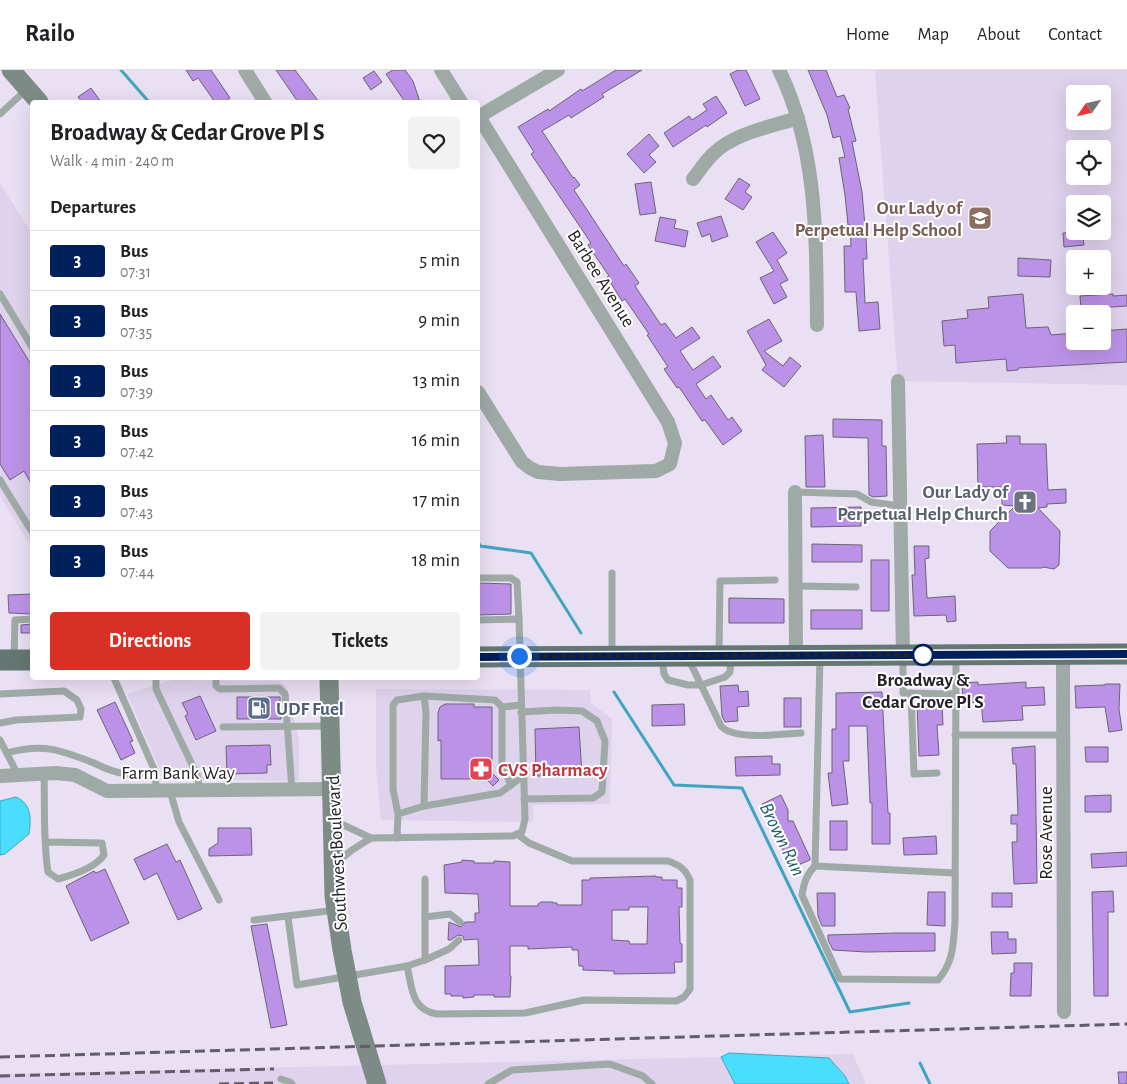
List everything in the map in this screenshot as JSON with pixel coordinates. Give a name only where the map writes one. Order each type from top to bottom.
[{"type":"main road","points":[[480,657],[796,654],[1127,654]]},
{"type":"street","points":[[11,70],[33,96]]},
{"type":"street","points":[[245,70],[264,100]]},
{"type":"street","points":[[441,70],[460,100]]},
{"type":"street","points":[[480,116],[558,70]]},
{"type":"street","points":[[779,70],[798,118],[814,193],[817,325]]},
{"type":"street","points":[[693,179],[712,154],[734,140],[798,118]]},
{"type":"street","name":"Barbee Avenue","points":[[480,120],[668,422],[675,443],[670,464],[656,471],[626,474],[538,472],[522,462],[480,395]]},
{"type":"street","points":[[898,381],[903,655]]},
{"type":"street","points":[[795,492],[796,654]]},
{"type":"street","name":"Rose Avenue","points":[[1063,654],[1064,1012]]},
{"type":"street","name":"Southwest Boulevard","points":[[329,680],[336,910],[347,977],[359,1028],[377,1084]]},
{"type":"street","name":"Farm Bank Way","points":[[0,776],[44,773],[75,775],[107,791],[332,789]]},
{"type":"lane","points":[[0,114],[33,96]]},
{"type":"lane","points":[[0,294],[30,344]]},
{"type":"lane","points":[[0,480],[30,529]]},
{"type":"lane","points":[[795,492],[857,494],[871,502],[900,506]]},
{"type":"lane","points":[[612,573],[612,656]]},
{"type":"lane","points":[[332,820],[371,838],[513,836],[522,832],[525,819],[517,582],[511,578],[480,578]]},
{"type":"lane","points":[[662,656],[664,674],[668,680],[688,685],[701,685],[725,677],[730,672],[725,655],[720,581],[775,580]]},
{"type":"lane","points":[[795,586],[856,587]]},
{"type":"lane","points":[[16,660],[15,620],[30,619]]},
{"type":"lane","points":[[480,620],[518,619]]},
{"type":"lane","points":[[820,654],[815,866],[804,880],[802,895],[840,979],[938,980],[949,965],[952,955],[954,922],[956,654]]},
{"type":"lane","points":[[687,655],[725,731],[736,734],[756,735],[801,733]]},
{"type":"lane","points":[[903,655],[903,693],[956,694]]},
{"type":"lane","points":[[115,680],[161,792],[179,822],[219,900]]},
{"type":"lane","points":[[156,680],[156,689],[197,775],[200,791]]},
{"type":"lane","points":[[216,680],[216,686],[220,689],[279,688],[283,690],[285,694],[292,790]]},
{"type":"lane","points":[[0,694],[64,691],[77,700],[81,709],[80,717],[16,720],[0,723]]},
{"type":"lane","points":[[911,693],[914,774],[936,773]]},
{"type":"lane","points":[[397,838],[398,814],[394,789],[393,705],[396,700],[424,696],[495,700],[502,707],[582,711],[598,721],[605,741],[602,792],[593,798],[524,799]]},
{"type":"lane","points":[[424,696],[426,712],[424,806]]},
{"type":"lane","points":[[502,707],[502,764],[511,785]]},
{"type":"lane","points":[[224,727],[330,726]]},
{"type":"lane","points":[[955,735],[1063,735]]},
{"type":"lane","points":[[0,740],[18,775]]},
{"type":"lane","points":[[7,753],[22,749],[49,748],[63,751],[104,768],[127,775],[154,773]]},
{"type":"lane","points":[[44,773],[45,842],[48,872],[58,879],[100,862],[104,855],[102,843],[45,842]]},
{"type":"lane","points":[[398,814],[424,806],[500,793],[523,776]]},
{"type":"lane","points":[[407,966],[418,1005],[427,1012],[437,1014],[525,1012],[584,1000],[676,1001],[684,997],[690,989],[690,880],[686,870],[668,861],[572,860],[529,843],[517,834]]},
{"type":"lane","points":[[334,865],[352,850],[371,838]]},
{"type":"lane","points":[[815,866],[954,873]]},
{"type":"lane","points":[[425,879],[425,960]]},
{"type":"lane","points":[[254,920],[336,910]]},
{"type":"lane","points":[[425,917],[450,914],[460,922]]},
{"type":"lane","points":[[288,916],[297,985],[407,966],[449,949],[459,940]]},
{"type":"lane","points":[[488,1084],[512,1070],[610,1064],[643,1076],[652,1084]]},
{"type":"lane","points":[[281,1079],[292,1084]]},
{"type":"shaded area","name":"Our Lady of Perpetual Help School","points":[[875,70],[1127,70],[1127,385],[898,381]]},
{"type":"shaded area","points":[[0,183],[30,231],[30,545],[0,496]]},
{"type":"shaded area","points":[[172,680],[278,681],[287,687],[299,740],[299,781],[164,779],[127,694]]},
{"type":"shaded area","points":[[376,689],[590,690],[591,703],[612,719],[610,804],[533,805],[533,822],[381,820],[376,767]]},
{"type":"shaded area","points":[[853,1054],[866,1084],[0,1084],[0,1074]]},
{"type":"water","points":[[16,797],[28,808],[30,818],[29,834],[5,854],[0,855],[0,801]]},
{"type":"water","points":[[729,1053],[829,1058],[845,1076],[849,1084],[735,1084],[721,1057]]},
{"type":"building","points":[[186,70],[211,70],[230,98],[227,100],[214,100],[198,78],[193,81]]},
{"type":"building","points":[[276,70],[295,70],[318,100],[297,100]]},
{"type":"building","points":[[393,70],[405,70],[413,81],[419,100],[404,100],[386,74]]},
{"type":"building","points":[[616,70],[642,70],[602,94],[604,97],[571,118],[569,115],[542,131],[573,178],[580,185],[574,190],[624,266],[626,264],[639,283],[635,286],[661,325],[665,323],[676,338],[692,327],[700,338],[680,351],[693,370],[713,356],[721,367],[696,384],[706,399],[711,395],[728,420],[732,417],[742,431],[723,445],[705,420],[702,421],[664,369],[668,367],[647,335],[649,334],[625,299],[622,301],[607,277],[609,276],[588,245],[591,243],[531,154],[534,152],[518,127],[548,109],[549,111],[581,89],[582,91]]},
{"type":"building","points":[[738,70],[746,70],[760,99],[745,106],[730,74]]},
{"type":"building","points":[[808,70],[826,70],[837,97],[844,95],[850,108],[848,109],[856,141],[852,142],[862,192],[866,237],[867,259],[863,259],[865,303],[878,302],[880,329],[859,331],[856,292],[845,292],[844,246],[851,246],[850,225],[848,225],[839,158],[845,157],[840,136],[833,138],[827,115]]},
{"type":"building","points":[[374,71],[382,82],[371,90],[363,78]]},
{"type":"building","points":[[91,88],[100,100],[80,100],[78,97]]},
{"type":"building","points":[[716,96],[727,113],[673,147],[664,133],[689,116],[692,120],[707,110],[703,104]]},
{"type":"building","points":[[649,134],[659,146],[649,155],[656,162],[644,173],[627,154]]},
{"type":"building","points":[[739,178],[750,185],[745,192],[752,197],[743,210],[725,199]]},
{"type":"building","points":[[651,182],[656,213],[640,215],[635,184]]},
{"type":"building","points":[[721,216],[728,236],[712,242],[710,234],[702,237],[697,223]]},
{"type":"building","points":[[660,217],[676,220],[674,228],[688,231],[685,247],[655,241]]},
{"type":"building","points":[[773,232],[787,253],[777,260],[788,280],[780,284],[787,297],[774,304],[760,278],[774,271],[756,242]]},
{"type":"building","points":[[1063,233],[1066,233],[1066,240],[1083,240],[1084,245],[1064,247]]},
{"type":"building","points":[[1018,258],[1051,260],[1050,277],[1018,276]]},
{"type":"building","points":[[1023,294],[1026,328],[1048,327],[1051,335],[1066,334],[1066,350],[1111,350],[1111,330],[1127,329],[1127,362],[1018,368],[1018,370],[1007,371],[1006,359],[956,363],[955,345],[944,346],[942,321],[968,318],[967,310],[989,308],[988,297]]},
{"type":"building","points":[[1111,294],[1113,296],[1127,295],[1127,306],[1081,305],[1080,296]]},
{"type":"building","points":[[0,314],[30,363],[30,482],[24,471],[10,480],[0,464]]},
{"type":"building","points":[[769,319],[782,341],[764,351],[783,366],[790,357],[801,366],[784,387],[762,370],[766,365],[747,331]]},
{"type":"building","points":[[833,419],[882,420],[882,446],[886,446],[887,496],[873,497],[869,495],[868,438],[833,437]]},
{"type":"building","points":[[823,435],[825,487],[806,487],[805,436]]},
{"type":"building","name":"Our Lady of Perpetual Help Church","points":[[1006,436],[1020,436],[1020,444],[1046,444],[1048,490],[1066,489],[1066,503],[1047,504],[1047,507],[1038,508],[1060,531],[1059,565],[1054,569],[1043,567],[1008,568],[990,551],[990,531],[1015,506],[1002,505],[1002,487],[978,487],[977,444],[1007,443]]},
{"type":"building","points":[[861,507],[861,526],[811,527],[811,508]]},
{"type":"building","points":[[812,544],[862,545],[862,562],[812,562]]},
{"type":"building","points":[[914,546],[929,546],[929,558],[925,559],[927,598],[955,596],[956,621],[947,622],[946,615],[914,616],[912,575],[915,575]]},
{"type":"building","points":[[871,560],[889,560],[889,611],[871,611]]},
{"type":"building","points":[[480,583],[511,584],[511,614],[480,615]]},
{"type":"building","points":[[30,594],[30,614],[9,613],[8,595]]},
{"type":"building","points":[[729,598],[784,599],[784,623],[729,623]]},
{"type":"building","points":[[811,610],[862,610],[862,629],[811,629]]},
{"type":"building","points":[[30,624],[30,633],[21,633],[21,625]]},
{"type":"building","points":[[978,682],[978,685],[1026,682],[1026,688],[1044,687],[1045,705],[1022,706],[1023,720],[983,722],[981,702],[963,703],[962,683]]},
{"type":"building","points":[[1120,684],[1119,709],[1122,730],[1109,732],[1105,707],[1076,708],[1075,686]]},
{"type":"building","points":[[738,685],[739,692],[748,691],[749,706],[737,707],[738,721],[725,722],[722,716],[720,686]]},
{"type":"building","points":[[882,692],[888,813],[890,813],[890,844],[872,844],[872,803],[870,803],[867,726],[849,726],[849,761],[843,761],[848,804],[832,806],[828,773],[832,773],[832,729],[836,729],[836,693]]},
{"type":"building","points":[[200,696],[216,731],[196,740],[185,716],[188,714],[182,703]]},
{"type":"building","name":"UDF Fuel","points":[[237,697],[280,697],[281,719],[237,719]]},
{"type":"building","points":[[784,698],[801,698],[801,727],[784,727]]},
{"type":"building","points":[[115,702],[133,741],[130,742],[135,753],[121,760],[97,710]]},
{"type":"building","points":[[942,703],[943,725],[937,725],[939,755],[919,756],[917,704]]},
{"type":"building","name":"CVS Pharmacy","points":[[445,704],[474,704],[474,707],[492,707],[492,773],[499,780],[493,786],[486,779],[441,779],[441,740],[438,741],[438,713],[440,707]]},
{"type":"building","points":[[684,704],[685,725],[652,726],[652,705]]},
{"type":"building","points":[[579,727],[582,775],[536,776],[535,729]]},
{"type":"building","points":[[270,745],[271,765],[267,765],[267,773],[227,774],[226,746]]},
{"type":"building","points":[[1035,746],[1037,883],[1014,884],[1012,842],[1017,842],[1017,824],[1011,824],[1011,815],[1018,815],[1016,764],[1013,764],[1012,748]]},
{"type":"building","points":[[1085,747],[1108,747],[1108,762],[1086,762]]},
{"type":"building","points":[[772,756],[772,764],[780,764],[780,775],[736,776],[735,757]]},
{"type":"building","points":[[781,795],[788,810],[788,821],[793,821],[810,858],[810,860],[791,868],[762,804]]},
{"type":"building","points":[[1111,795],[1111,812],[1085,812],[1085,796]]},
{"type":"building","points":[[830,821],[847,821],[847,850],[830,850]]},
{"type":"building","points":[[218,828],[251,828],[252,855],[209,856],[209,849],[218,843]]},
{"type":"building","points":[[936,836],[937,854],[904,855],[903,838]]},
{"type":"building","points":[[167,844],[176,862],[180,860],[202,909],[178,920],[157,873],[144,880],[134,859]]},
{"type":"building","points":[[1127,852],[1127,866],[1092,868],[1091,854]]},
{"type":"building","points":[[462,860],[474,861],[474,863],[510,862],[510,906],[538,906],[541,902],[553,902],[557,903],[557,905],[582,905],[582,880],[590,880],[590,878],[656,876],[662,877],[662,880],[677,880],[677,888],[682,888],[682,907],[679,907],[682,962],[674,962],[675,973],[614,974],[614,971],[583,970],[583,966],[579,966],[578,950],[572,950],[572,947],[528,949],[528,946],[510,946],[510,997],[474,995],[474,997],[463,998],[463,996],[445,994],[445,966],[479,965],[478,939],[464,940],[463,936],[458,935],[448,940],[449,922],[461,927],[465,922],[475,922],[475,913],[479,913],[478,894],[445,893],[444,865],[462,862]],"holes":[[[629,907],[648,907],[647,944],[630,944],[629,941],[612,940],[612,910],[629,910]]]},
{"type":"building","points":[[105,869],[129,923],[91,941],[66,886],[94,871],[96,873]]},
{"type":"building","points":[[1113,891],[1114,912],[1108,912],[1108,996],[1094,996],[1092,892]]},
{"type":"building","points":[[928,892],[945,892],[945,926],[927,925]]},
{"type":"building","points":[[817,893],[835,893],[835,926],[822,926],[818,916]]},
{"type":"building","points":[[992,893],[1012,893],[1012,907],[992,907]]},
{"type":"building","points":[[267,924],[287,1025],[271,1028],[251,926]]},
{"type":"building","points":[[991,932],[1008,932],[1008,939],[1016,939],[1016,953],[992,954]]},
{"type":"building","points":[[935,933],[935,951],[866,952],[833,950],[828,940],[828,935]]},
{"type":"building","points":[[1014,963],[1032,963],[1031,996],[1010,996],[1011,973],[1014,973]]},
{"type":"building","points":[[1118,1072],[1127,1072],[1127,1084],[1119,1084]]},
{"type":"waterway","name":"Brown Run","points":[[121,70],[147,100]]},
{"type":"waterway","name":"Brown Run","points":[[480,546],[531,553],[581,633]]},
{"type":"waterway","name":"Brown Run","points":[[614,692],[674,785],[742,788],[850,1012],[909,1003]]},
{"type":"waterway","name":"Brown Run","points":[[920,1063],[930,1084]]},
{"type":"railway","points":[[0,1057],[1127,1024]]},
{"type":"railway","points":[[0,1076],[274,1069]]},
{"type":"railway","points":[[219,1084],[273,1083]]},
{"type":"bus line","name":"3","points":[[480,657],[796,654],[1127,654]]},
{"type":"place","name":"Our Lady of Perpetual Help School","points":[[980,218]]},
{"type":"place","name":"Our Lady of Perpetual Help Church","points":[[1025,502]]},
{"type":"place","name":"Broadway & Cedar Grove Pl S","points":[[923,655]]},
{"type":"place","name":"UDF Fuel","points":[[259,708]]},
{"type":"place","name":"CVS Pharmacy","points":[[481,769]]},
{"type":"route","points":[[519,656],[923,655]]}]
